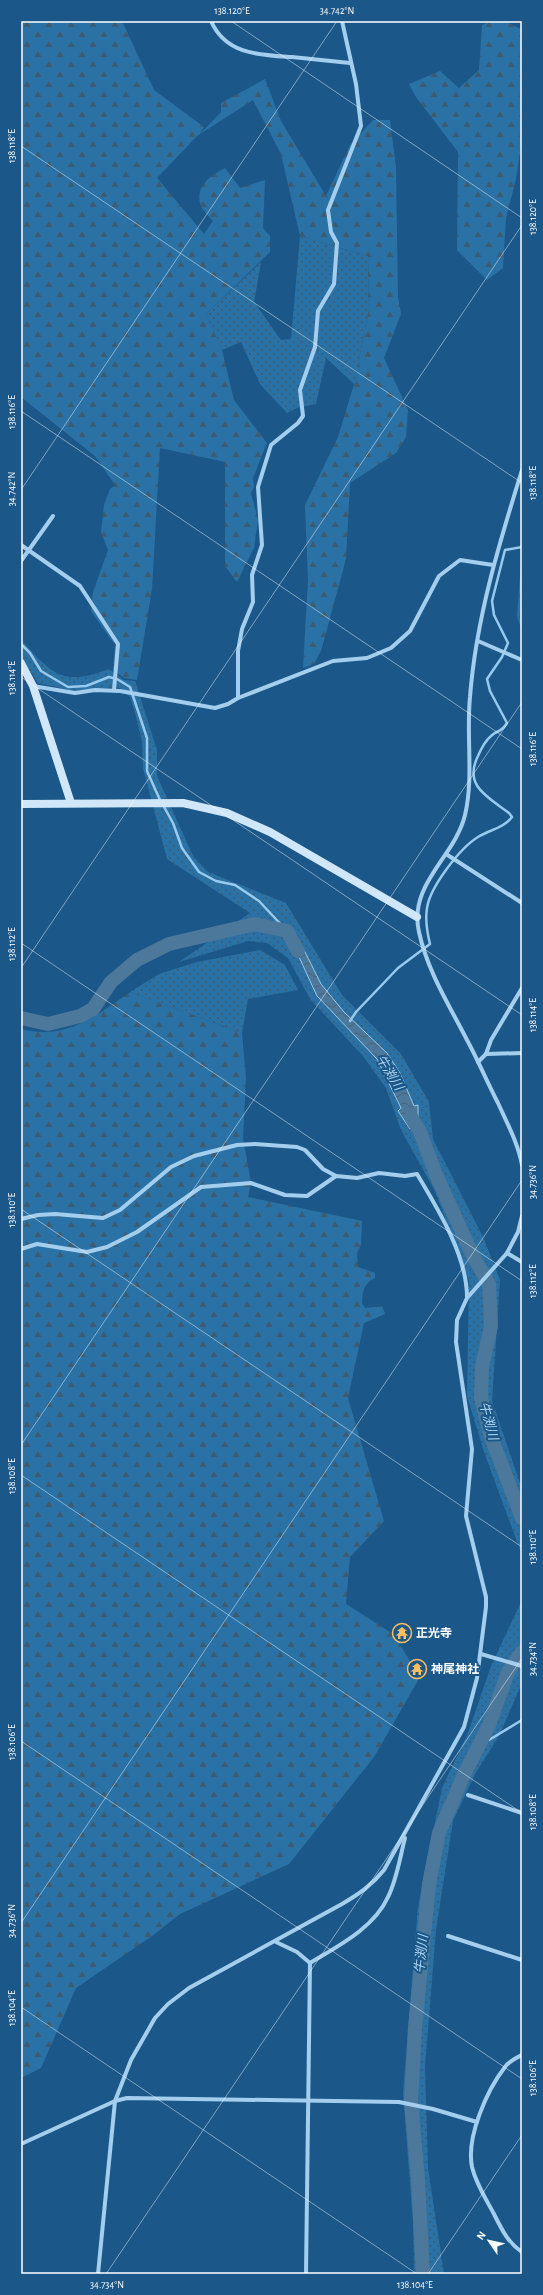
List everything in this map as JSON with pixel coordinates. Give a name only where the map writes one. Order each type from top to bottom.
[{"type":"street","points":[[211,21],[220,36],[245,52],[266,56],[350,63]]},
{"type":"street","points":[[238,698],[238,651],[242,629],[252,602],[252,575],[262,545],[258,487],[271,445],[298,423],[303,416],[300,390],[315,347],[318,311],[334,284],[337,243],[331,232],[328,210],[361,126],[361,110],[342,21]]},
{"type":"street","points":[[522,470],[493,564],[478,642],[470,696],[465,813],[462,824],[446,854],[427,880],[420,897],[417,917],[426,956],[454,1018],[478,1062],[520,1151],[522,1165]]},
{"type":"street","points":[[21,561],[53,516]]},
{"type":"street","points":[[21,545],[80,586],[118,644],[114,690]]},
{"type":"street","points":[[34,686],[76,693],[95,690],[114,690],[215,708],[333,661],[368,658],[391,648],[410,631],[439,576],[460,560],[493,564]]},
{"type":"street","points":[[478,642],[522,660]]},
{"type":"street","points":[[21,663],[34,686],[71,803]]},
{"type":"street","points":[[21,804],[183,803],[227,814],[270,832],[417,917]]},
{"type":"street","points":[[446,854],[522,903]]},
{"type":"street","points":[[478,1062],[486,1054],[491,1040],[521,991]]},
{"type":"street","points":[[486,1054],[522,1053]]},
{"type":"street","points":[[21,1219],[55,1214],[103,1218],[120,1210],[171,1167],[194,1156],[236,1146],[255,1144],[297,1147],[305,1150],[323,1169],[336,1176],[357,1178],[379,1174],[405,1176],[417,1174],[460,1258],[465,1275],[467,1298]]},
{"type":"street","points":[[21,1249],[37,1244],[87,1252],[107,1247],[137,1232],[201,1187],[251,1183],[285,1195],[306,1196],[336,1176]]},
{"type":"street","points":[[98,2274],[115,2101],[131,2060],[155,2018],[168,2004],[189,1988],[253,1952],[276,1942],[364,1892],[384,1870],[464,1727],[481,1654],[486,1597],[466,1516],[472,1449],[456,1342],[457,1320],[467,1298],[507,1252],[518,1232],[522,1216]]},
{"type":"street","points":[[507,1252],[522,1262]]},
{"type":"street","points":[[481,1654],[522,1666]]},
{"type":"street","points":[[468,1795],[522,1813]]},
{"type":"street","points":[[310,1963],[365,1927],[383,1906],[394,1881],[406,1832]]},
{"type":"street","points":[[448,1936],[522,1960]]},
{"type":"street","points":[[276,1942],[297,1952],[310,1963]]},
{"type":"street","points":[[306,2274],[310,1963]]},
{"type":"street","points":[[522,2055],[505,2067],[490,2092],[477,2122],[472,2157],[477,2181],[513,2246],[522,2252]]},
{"type":"street","points":[[21,2144],[115,2101],[127,2098],[403,2103],[429,2108],[477,2122]]},
{"type":"green space","points":[[21,21],[122,21],[154,90],[204,127],[200,134],[221,112],[221,103],[265,79],[281,121],[326,196],[350,145],[373,120],[390,120],[396,168],[398,297],[401,314],[384,358],[408,410],[406,437],[396,453],[350,483],[346,559],[321,651],[314,664],[303,668],[308,580],[305,505],[338,437],[354,384],[369,310],[368,256],[300,236],[281,154],[253,100],[197,136],[157,178],[204,234],[213,221],[202,208],[199,197],[202,186],[210,178],[225,168],[240,188],[265,180],[263,228],[270,236],[270,252],[206,314],[222,350],[234,400],[267,443],[253,478],[254,487],[251,493],[258,520],[254,548],[237,582],[225,566],[225,462],[160,448],[152,589],[137,680],[124,678],[113,670],[115,645],[91,611],[93,592],[108,550],[101,532],[104,505],[110,489],[115,485],[95,456],[21,397]]},
{"type":"green space","points":[[490,21],[506,21],[522,30],[522,140],[516,179],[506,218],[503,268],[487,280],[457,250],[458,152],[416,97],[409,84],[440,71],[459,88],[479,70],[482,25]]},
{"type":"green space","points":[[300,236],[368,256],[369,310],[354,384],[326,358],[316,404],[297,408],[287,413],[260,384],[241,342],[222,350],[206,314],[261,262],[254,302],[281,340],[291,339]]},
{"type":"green space","points":[[522,569],[522,630],[517,617],[520,574]]},
{"type":"green space","points":[[21,639],[41,661],[50,669],[59,674],[69,677],[80,677],[109,669],[124,680],[135,681],[157,750],[157,776],[193,856],[208,872],[286,903],[342,995],[401,1054],[429,1102],[433,1139],[483,1237],[500,1280],[492,1401],[522,1489],[522,1555],[484,1452],[467,1396],[469,1281],[435,1191],[401,1130],[386,1088],[363,1056],[310,999],[288,958],[267,943],[248,941],[179,962],[250,913],[167,859],[143,768],[142,741],[130,697],[122,689],[116,687],[74,691],[38,683],[21,657]]},
{"type":"green space","points":[[260,950],[285,965],[298,990],[248,999],[242,1033],[130,992],[159,974],[197,962]]},
{"type":"green space","points":[[130,992],[242,1033],[246,1078],[243,1138],[251,1183],[248,1197],[362,1221],[361,1245],[357,1253],[358,1267],[375,1273],[375,1278],[371,1280],[364,1288],[362,1303],[365,1308],[382,1306],[385,1314],[364,1323],[348,1398],[384,1521],[350,1557],[346,1604],[393,1634],[420,1677],[374,1757],[289,1864],[180,1914],[152,1936],[76,1988],[41,2068],[21,2078],[21,1029],[37,1032],[52,1032],[66,1029],[105,1010]]},
{"type":"green space","points":[[522,1600],[522,1683],[499,1736],[475,1774],[453,1821],[436,1930],[425,2067],[428,2168],[444,2274],[414,2274],[413,2222],[403,2093],[418,1906],[442,1788],[468,1733],[491,1666]]},
{"type":"water","points":[[287,931],[302,946],[321,984],[344,1012],[387,1053],[400,1073],[414,1106],[418,1105],[418,1126],[420,1132],[413,1128],[410,1129],[398,1111],[401,1108],[377,1059],[317,996]]},
{"type":"waterway","points":[[350,1021],[356,1012],[398,968],[430,944],[426,917],[429,899],[447,869],[471,842],[505,824],[512,817],[480,790],[476,783],[474,766],[483,745],[493,734],[503,729],[507,723],[490,691],[487,679],[502,657],[508,643],[494,615],[492,601],[505,550],[522,547]]},
{"type":"waterway","points":[[21,644],[30,653],[41,671],[68,687],[86,686],[109,677],[117,679],[130,687],[147,738],[147,771],[160,800]]},
{"type":"waterway","points":[[163,805],[173,823],[182,848],[199,872],[216,881],[235,885],[259,901],[287,931]]},
{"type":"waterway","name":"牛渕川","points":[[21,1018],[48,1024],[80,1016],[93,1009],[111,982],[137,960],[169,944],[255,924],[287,931],[298,951]]},
{"type":"waterway","name":"牛渕川","points":[[411,1117],[420,1132],[437,1177],[472,1254],[489,1284],[491,1326],[482,1367],[481,1398],[491,1437],[522,1518]]},
{"type":"waterway","name":"牛渕川","points":[[423,2274],[418,2180],[411,2101],[415,2028],[429,1884],[439,1833],[463,1777],[489,1725],[508,1672],[522,1652]]},
{"type":"waterway","points":[[481,1739],[489,1740],[522,1720]]},
{"type":"place","name":"正光寺","points":[[402,1633]]},
{"type":"place","name":"神尾神社","points":[[417,1669]]}]
